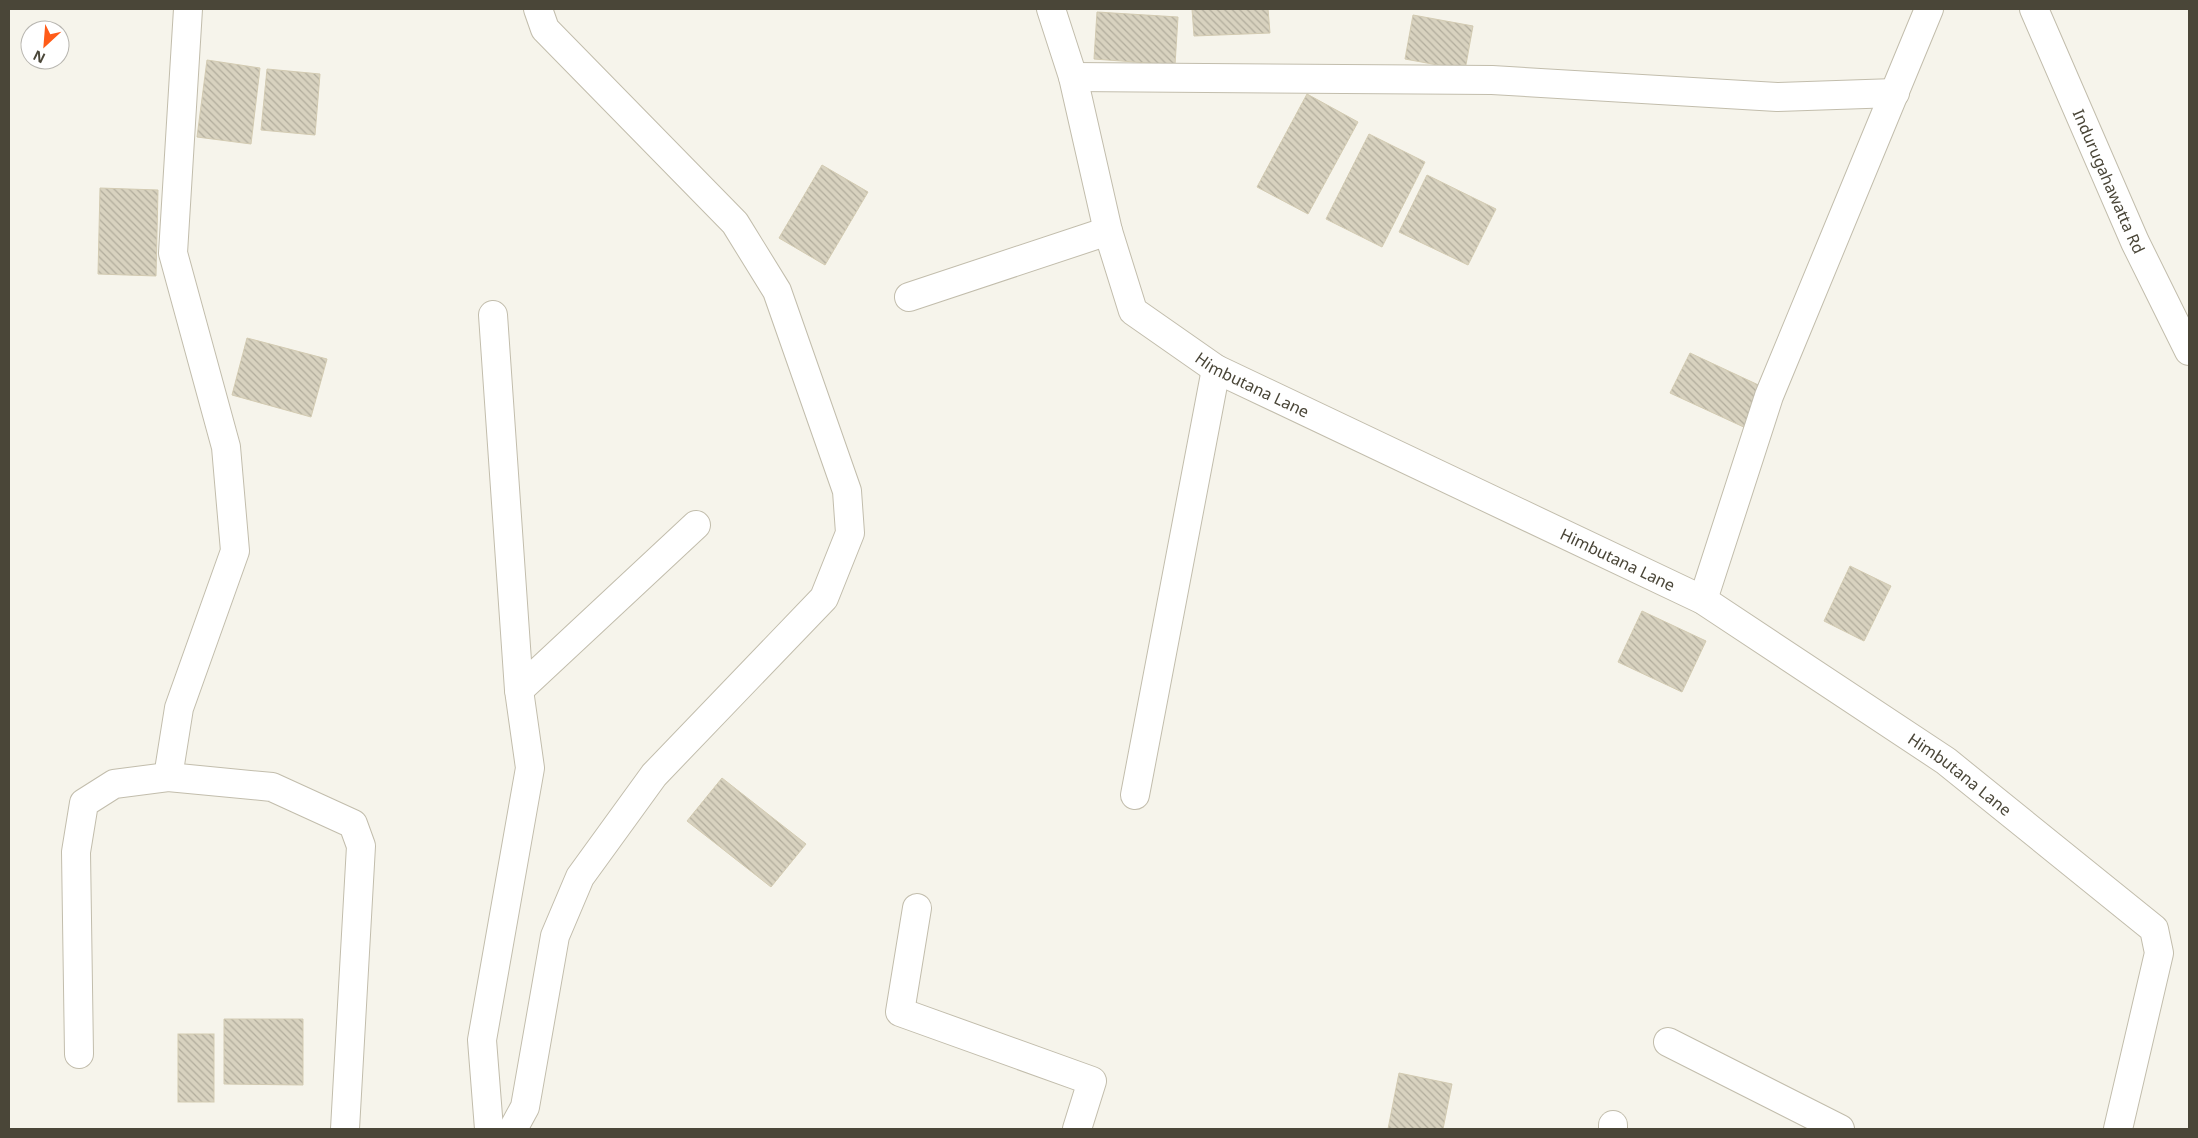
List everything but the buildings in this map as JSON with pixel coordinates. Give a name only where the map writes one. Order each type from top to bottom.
[{"type":"street","points":[[168,777],[179,708],[235,551],[226,447],[173,253],[188,9]]},
{"type":"street","points":[[513,1129],[525,1107],[555,936],[580,877],[654,775],[824,598],[850,533],[847,491],[777,291],[735,224],[545,28],[538,9]]},
{"type":"street","name":"Himbutana Lane","points":[[1051,9],[1073,77],[1108,231],[1133,311],[1216,369],[1703,600],[1946,761],[2154,929],[2158,953],[2118,1129]]},
{"type":"street","points":[[1703,600],[1769,396],[1929,9]]},
{"type":"street","name":"Indurugahawatta Rd","points":[[2034,9],[2135,242],[2189,351]]},
{"type":"street","points":[[1073,77],[1492,80],[1777,97],[1895,94]]},
{"type":"street","points":[[909,297],[1108,231]]},
{"type":"street","points":[[489,1129],[482,1040],[530,768],[519,690],[493,315]]},
{"type":"street","points":[[1135,796],[1216,369]]},
{"type":"street","points":[[519,690],[696,525]]},
{"type":"street","points":[[79,1054],[76,852],[84,803],[114,784],[168,777],[272,787],[353,824],[361,846],[345,1129]]},
{"type":"street","points":[[917,908],[900,1012],[1092,1081],[1077,1129]]},
{"type":"street","points":[[1668,1042],[1840,1129]]}]
